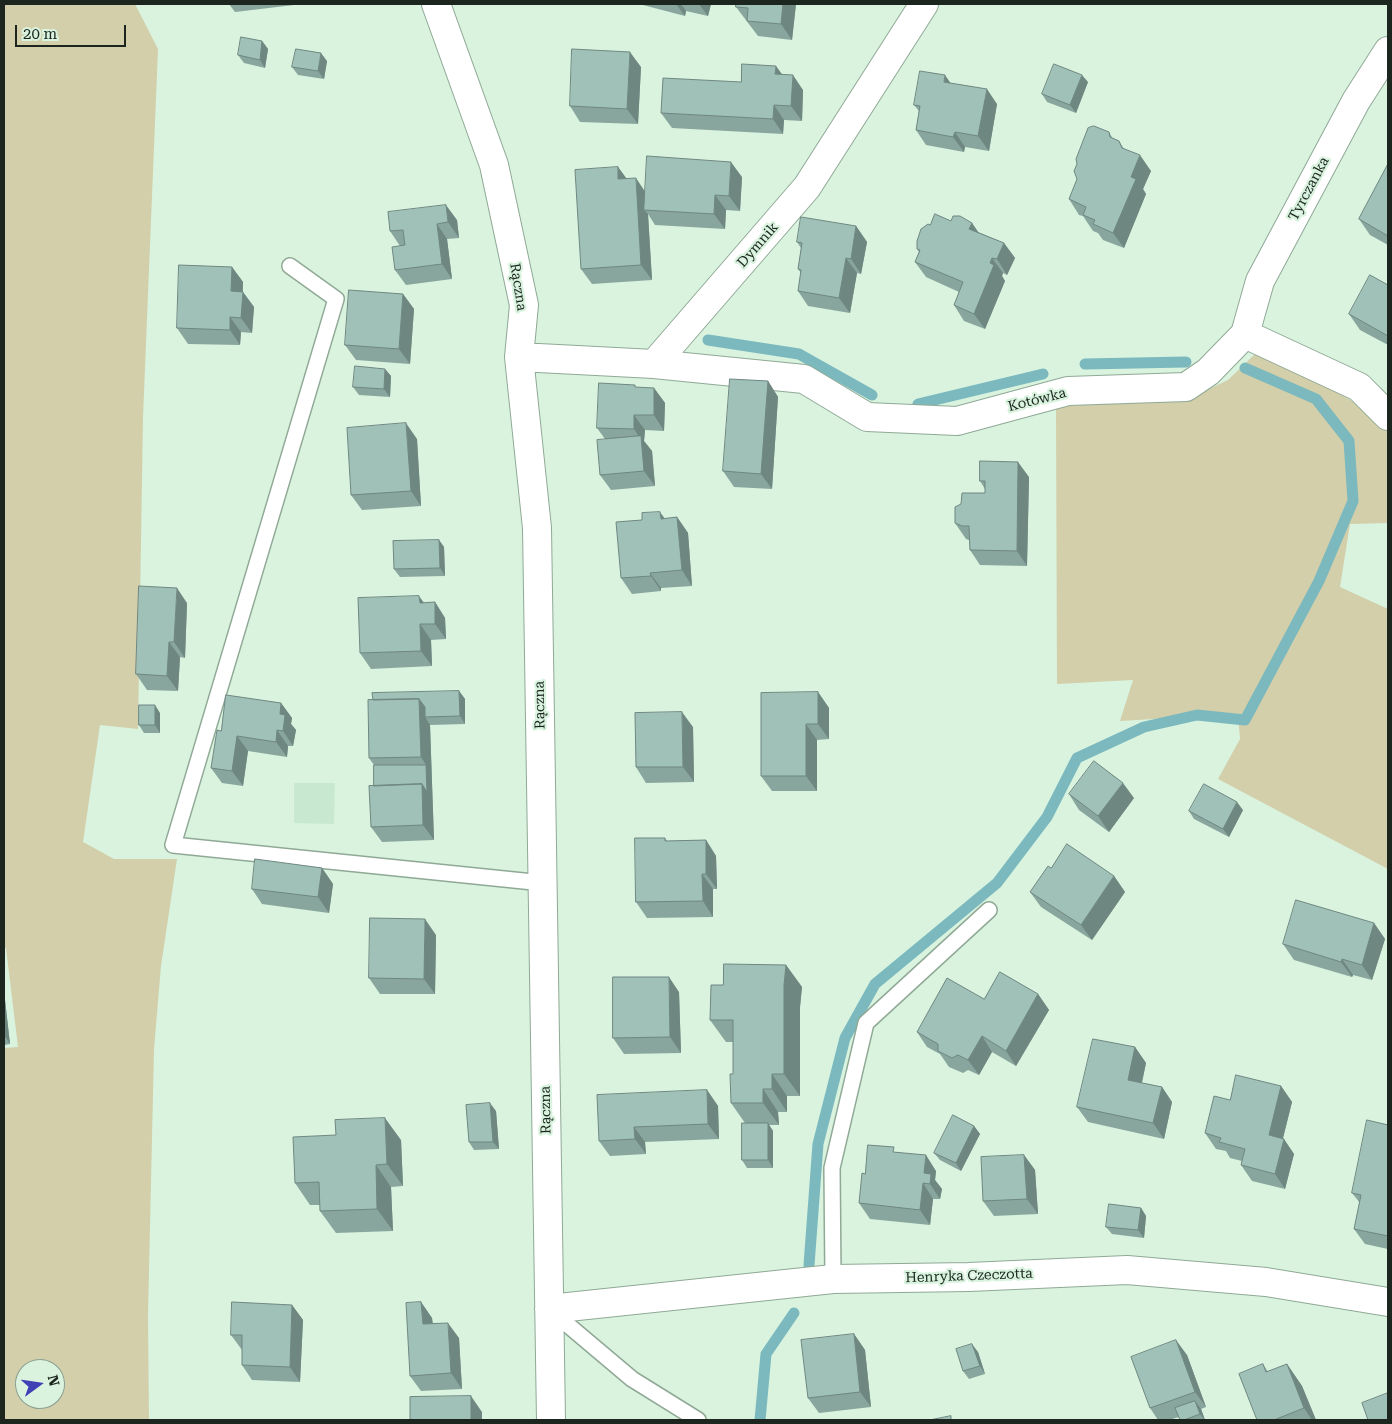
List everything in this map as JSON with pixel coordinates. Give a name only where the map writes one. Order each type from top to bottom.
[{"type":"street","name":"Rączna","points":[[436,4],[494,165],[524,305],[519,357],[537,528],[551,1420]]},
{"type":"street","name":"Dymnik","points":[[654,364],[807,187],[924,4]]},
{"type":"street","name":"Tyrczanka","points":[[1245,334],[1260,282],[1356,101],[1388,51]]},
{"type":"street","points":[[1245,334],[1360,387],[1388,416]]},
{"type":"street","name":"Kotówka","points":[[654,364],[804,379],[867,417],[957,421],[1068,391],[1186,386],[1208,372],[1245,334]]},
{"type":"street","points":[[519,357],[654,364]]},
{"type":"street","name":"Henryka Czeczotta","points":[[549,1309],[833,1279],[969,1277],[1127,1270],[1266,1282],[1388,1302]]},
{"type":"lane","points":[[290,266],[336,299],[173,845],[543,883]]},
{"type":"lane","points":[[833,1279],[832,1168],[866,1024],[989,910]]},
{"type":"lane","points":[[549,1309],[632,1379],[698,1420]]},
{"type":"shaded area","points":[[4,4],[135,4],[158,49],[143,417],[138,729],[100,725],[83,842],[114,859],[177,859],[161,966],[154,1049],[148,1315],[149,1420],[4,1420],[4,1048],[18,1047],[6,948],[4,948]]},
{"type":"shaded area","points":[[1255,354],[1312,375],[1373,415],[1388,431],[1388,523],[1350,524],[1340,587],[1388,609],[1388,869],[1218,779],[1240,739],[1238,714],[1120,721],[1133,680],[1057,684],[1056,407],[1136,401],[1205,391],[1228,380]]},
{"type":"shaded area","points":[[294,783],[335,783],[334,824],[294,823]]},
{"type":"building","points":[[736,4],[783,4],[781,24],[747,21],[748,8],[736,7]]},
{"type":"building","points":[[241,37],[262,41],[260,60],[238,55]]},
{"type":"building","points":[[296,49],[321,53],[318,71],[292,67]]},
{"type":"building","points":[[572,49],[630,52],[627,109],[570,106]]},
{"type":"building","points":[[742,64],[776,66],[775,74],[793,75],[791,106],[774,105],[773,119],[661,113],[663,78],[741,82]]},
{"type":"building","points":[[1054,64],[1082,75],[1070,105],[1042,94]]},
{"type":"building","points":[[920,71],[945,75],[944,82],[987,89],[978,136],[955,132],[953,137],[916,130],[920,106],[914,105]]},
{"type":"building","points":[[1094,126],[1109,132],[1110,137],[1119,141],[1122,148],[1140,155],[1131,177],[1136,179],[1113,233],[1093,224],[1095,220],[1083,215],[1086,207],[1069,199],[1077,179],[1074,171],[1077,164],[1076,159],[1088,128]]},
{"type":"building","points":[[647,156],[731,162],[729,196],[715,195],[714,214],[644,210]]},
{"type":"building","points":[[1388,164],[1388,236],[1359,219]]},
{"type":"building","points":[[618,167],[618,179],[636,178],[641,265],[581,269],[575,170]]},
{"type":"building","points":[[446,205],[448,222],[437,224],[442,264],[395,270],[392,247],[405,245],[403,230],[390,231],[388,212]]},
{"type":"building","points":[[935,214],[951,221],[953,216],[960,216],[972,223],[969,229],[1004,243],[997,259],[992,258],[990,263],[994,265],[974,314],[954,305],[963,282],[915,262],[920,250],[917,249],[917,241],[921,229],[928,224],[930,225]]},
{"type":"building","points":[[801,217],[856,226],[851,259],[846,258],[839,298],[798,291],[801,270],[798,269],[802,243],[797,242]]},
{"type":"building","points":[[179,265],[232,267],[231,291],[243,292],[241,318],[230,317],[230,330],[177,328]]},
{"type":"building","points":[[1370,275],[1388,285],[1388,336],[1349,314]]},
{"type":"building","points":[[349,290],[403,294],[399,349],[345,345]]},
{"type":"building","points":[[355,366],[385,369],[384,389],[353,387]]},
{"type":"building","points":[[730,379],[768,381],[761,474],[723,471]]},
{"type":"building","points":[[599,383],[654,388],[654,415],[634,415],[634,429],[597,428]]},
{"type":"building","points":[[406,423],[411,491],[351,495],[347,428]]},
{"type":"building","points":[[641,436],[644,471],[600,475],[597,440]]},
{"type":"building","points":[[980,461],[1018,462],[1017,551],[970,550],[969,526],[955,523],[955,507],[961,504],[962,493],[985,493],[985,481],[980,481]]},
{"type":"building","points":[[660,512],[661,519],[677,517],[682,570],[650,573],[651,576],[621,578],[616,522],[642,520],[642,513]]},
{"type":"building","points":[[439,540],[440,568],[394,569],[393,541]]},
{"type":"building","points":[[139,586],[177,588],[174,642],[169,642],[167,676],[136,674]]},
{"type":"building","points":[[419,596],[420,603],[435,602],[435,624],[420,624],[421,651],[360,653],[358,598]]},
{"type":"building","points":[[459,691],[460,716],[425,717],[425,707],[419,699],[373,700],[372,693]]},
{"type":"building","points":[[818,692],[818,724],[806,724],[806,776],[761,776],[761,693]]},
{"type":"building","points":[[226,695],[281,703],[280,714],[285,715],[283,731],[277,730],[276,742],[237,736],[232,771],[211,768],[217,730],[221,731]]},
{"type":"building","points":[[419,699],[421,757],[369,758],[368,700]]},
{"type":"building","points":[[139,705],[155,705],[155,725],[139,725]]},
{"type":"building","points":[[682,712],[683,767],[636,767],[635,713]]},
{"type":"building","points":[[1094,761],[1123,783],[1098,816],[1069,794]]},
{"type":"building","points":[[374,765],[426,765],[427,792],[422,784],[374,786]]},
{"type":"building","points":[[422,784],[423,825],[371,827],[369,786]]},
{"type":"building","points":[[1204,784],[1237,802],[1223,829],[1189,811]]},
{"type":"building","points":[[635,838],[665,838],[665,841],[706,840],[706,874],[702,874],[703,901],[636,902]]},
{"type":"building","points":[[1067,844],[1114,876],[1081,925],[1030,892],[1048,866],[1051,868]]},
{"type":"building","points":[[255,859],[322,868],[318,897],[252,889]]},
{"type":"building","points":[[1296,900],[1374,923],[1362,965],[1342,959],[1341,962],[1283,944]]},
{"type":"building","points":[[370,918],[425,919],[424,979],[369,978]]},
{"type":"building","points":[[724,964],[786,965],[784,985],[784,1074],[772,1074],[772,1089],[763,1089],[763,1103],[731,1103],[730,1074],[733,1074],[733,1020],[710,1020],[711,985],[723,985]]},
{"type":"building","points":[[1000,972],[1038,994],[1006,1051],[982,1036],[968,1060],[958,1055],[952,1058],[938,1051],[938,1044],[917,1032],[947,978],[984,999]]},
{"type":"building","points":[[613,977],[669,977],[670,1037],[613,1038]]},
{"type":"building","points":[[1093,1039],[1135,1047],[1128,1080],[1162,1087],[1153,1123],[1077,1107]]},
{"type":"building","points":[[1236,1075],[1281,1086],[1269,1135],[1284,1139],[1275,1174],[1241,1165],[1245,1149],[1219,1142],[1221,1138],[1205,1133],[1214,1096],[1230,1100]]},
{"type":"building","points":[[707,1090],[708,1124],[634,1127],[635,1139],[599,1141],[597,1095]]},
{"type":"building","points":[[490,1103],[493,1142],[469,1142],[466,1105]]},
{"type":"building","points":[[953,1115],[974,1126],[956,1163],[934,1153]]},
{"type":"building","points":[[385,1118],[387,1164],[376,1165],[377,1209],[320,1211],[319,1182],[295,1183],[293,1137],[336,1135],[335,1120]]},
{"type":"building","points":[[1367,1120],[1388,1125],[1388,1236],[1354,1229],[1361,1195],[1352,1193]]},
{"type":"building","points":[[742,1123],[768,1123],[768,1160],[742,1160]]},
{"type":"building","points":[[868,1145],[894,1147],[893,1152],[926,1155],[924,1173],[931,1174],[930,1184],[923,1183],[920,1210],[859,1203],[862,1173],[865,1174]]},
{"type":"building","points":[[1024,1155],[1027,1199],[983,1201],[981,1157]]},
{"type":"building","points":[[1109,1204],[1141,1208],[1138,1230],[1106,1227]]},
{"type":"building","points":[[232,1302],[292,1305],[290,1367],[242,1365],[242,1335],[231,1335]]},
{"type":"building","points":[[421,1302],[423,1324],[448,1323],[451,1373],[410,1376],[406,1303]]},
{"type":"building","points":[[854,1334],[860,1392],[808,1398],[801,1340]]},
{"type":"building","points":[[1176,1340],[1195,1392],[1150,1408],[1131,1357]]},
{"type":"building","points":[[972,1344],[980,1366],[963,1371],[956,1349]]},
{"type":"building","points":[[1263,1364],[1266,1372],[1287,1364],[1304,1408],[1274,1420],[1257,1420],[1239,1374]]},
{"type":"building","points":[[1388,1393],[1388,1420],[1368,1420],[1362,1403]]},
{"type":"building","points":[[471,1396],[471,1420],[410,1420],[410,1397]]},
{"type":"building","points":[[1195,1401],[1200,1414],[1180,1420],[1175,1408]]},
{"type":"building","points":[[951,1416],[951,1420],[930,1420]]},
{"type":"waterway","points":[[708,340],[799,354],[872,395]]},
{"type":"waterway","points":[[1085,364],[1186,362]]},
{"type":"waterway","points":[[809,1265],[818,1144],[845,1038],[875,984],[997,883],[1047,817],[1077,758],[1144,727],[1197,715],[1245,720],[1319,581],[1353,501],[1349,441],[1316,399],[1245,368]]},
{"type":"waterway","points":[[918,404],[1043,374]]},
{"type":"waterway","points":[[760,1420],[766,1354],[794,1313]]}]
